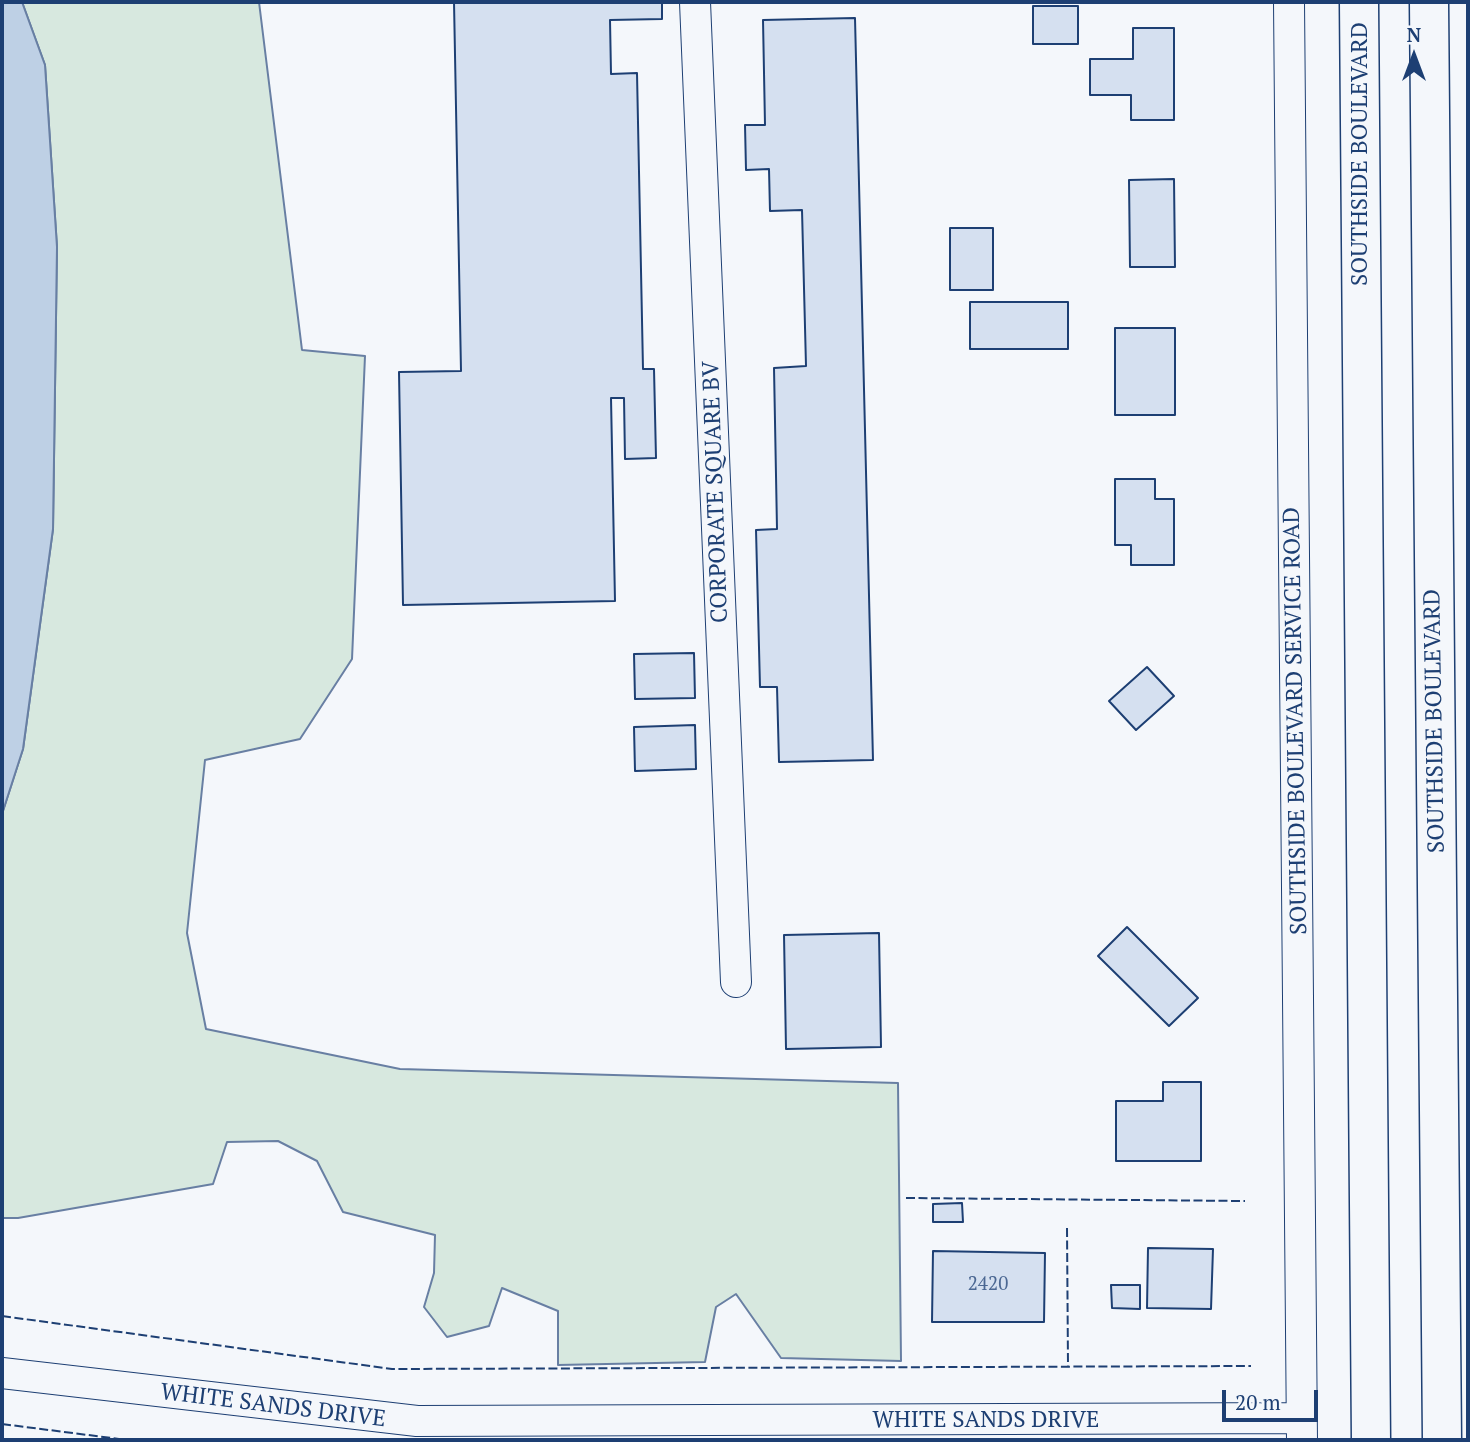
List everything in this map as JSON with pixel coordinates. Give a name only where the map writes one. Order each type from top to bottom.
[{"type":"highway","name":"SOUTHSIDE BOULEVARD","points":[[1359,2],[1371,1440]]},
{"type":"highway","name":"SOUTHSIDE BOULEVARD","points":[[1429,2],[1442,1440]]},
{"type":"street","name":"CORPORATE SQUARE BV","points":[[695,2],[736,982]]},
{"type":"street","name":"SOUTHSIDE BOULEVARD SERVICE ROAD","points":[[1289,2],[1302,1429]]},
{"type":"street","name":"WHITE SANDS DRIVE","points":[[2,1373],[417,1421],[1302,1429]]},
{"type":"shaded area","points":[[22,2],[259,2],[302,350],[365,356],[352,659],[300,739],[205,760],[187,933],[206,1029],[400,1069],[898,1083],[901,1361],[781,1358],[736,1294],[716,1307],[705,1362],[558,1365],[558,1311],[502,1288],[489,1326],[447,1337],[424,1307],[434,1273],[435,1235],[343,1212],[317,1161],[278,1141],[227,1142],[213,1184],[18,1218],[2,1218],[2,814],[23,749],[53,529],[57,247],[45,65]]},
{"type":"water","points":[[2,2],[22,2],[45,65],[57,247],[53,529],[23,749],[2,814]]},
{"type":"building","points":[[454,2],[662,2],[662,19],[610,20],[611,74],[637,73],[643,369],[654,369],[656,458],[625,459],[624,398],[611,398],[615,601],[403,605],[399,372],[461,371]]},
{"type":"building","points":[[1033,6],[1078,6],[1078,44],[1033,44]]},
{"type":"building","points":[[855,18],[873,760],[779,762],[777,687],[760,687],[756,530],[777,529],[774,368],[806,366],[802,210],[770,211],[769,169],[746,170],[745,125],[765,125],[763,20]]},
{"type":"building","points":[[1133,28],[1174,28],[1174,120],[1131,120],[1131,95],[1090,95],[1090,59],[1133,59]]},
{"type":"building","points":[[1174,179],[1175,267],[1130,267],[1129,180]]},
{"type":"building","points":[[950,228],[993,228],[993,290],[950,290]]},
{"type":"building","points":[[970,302],[1068,302],[1068,349],[970,349]]},
{"type":"building","points":[[1115,328],[1175,328],[1175,415],[1115,415]]},
{"type":"building","points":[[1115,479],[1155,479],[1155,499],[1174,499],[1174,565],[1131,565],[1131,545],[1115,545]]},
{"type":"building","points":[[694,653],[695,698],[635,699],[634,654]]},
{"type":"building","points":[[1147,667],[1174,696],[1136,730],[1109,701]]},
{"type":"building","points":[[695,725],[696,769],[635,771],[634,727]]},
{"type":"building","points":[[1127,927],[1198,998],[1169,1026],[1098,956]]},
{"type":"building","points":[[879,933],[881,1047],[786,1049],[784,935]]},
{"type":"building","points":[[1163,1082],[1201,1082],[1201,1161],[1116,1161],[1116,1101],[1163,1101]]},
{"type":"building","points":[[962,1203],[963,1222],[933,1222],[933,1204]]},
{"type":"building","points":[[1148,1248],[1213,1249],[1211,1309],[1147,1308]]},
{"type":"building","points":[[933,1251],[1045,1253],[1044,1322],[932,1322]]},
{"type":"building","points":[[1111,1285],[1140,1285],[1140,1309],[1112,1308]]},
{"type":"fence","points":[[906,1198],[1245,1201]]},
{"type":"fence","points":[[1067,1228],[1068,1366]]},
{"type":"fence","points":[[2,1316],[392,1369],[1251,1366]]},
{"type":"fence","points":[[2,1424],[127,1440]]}]
